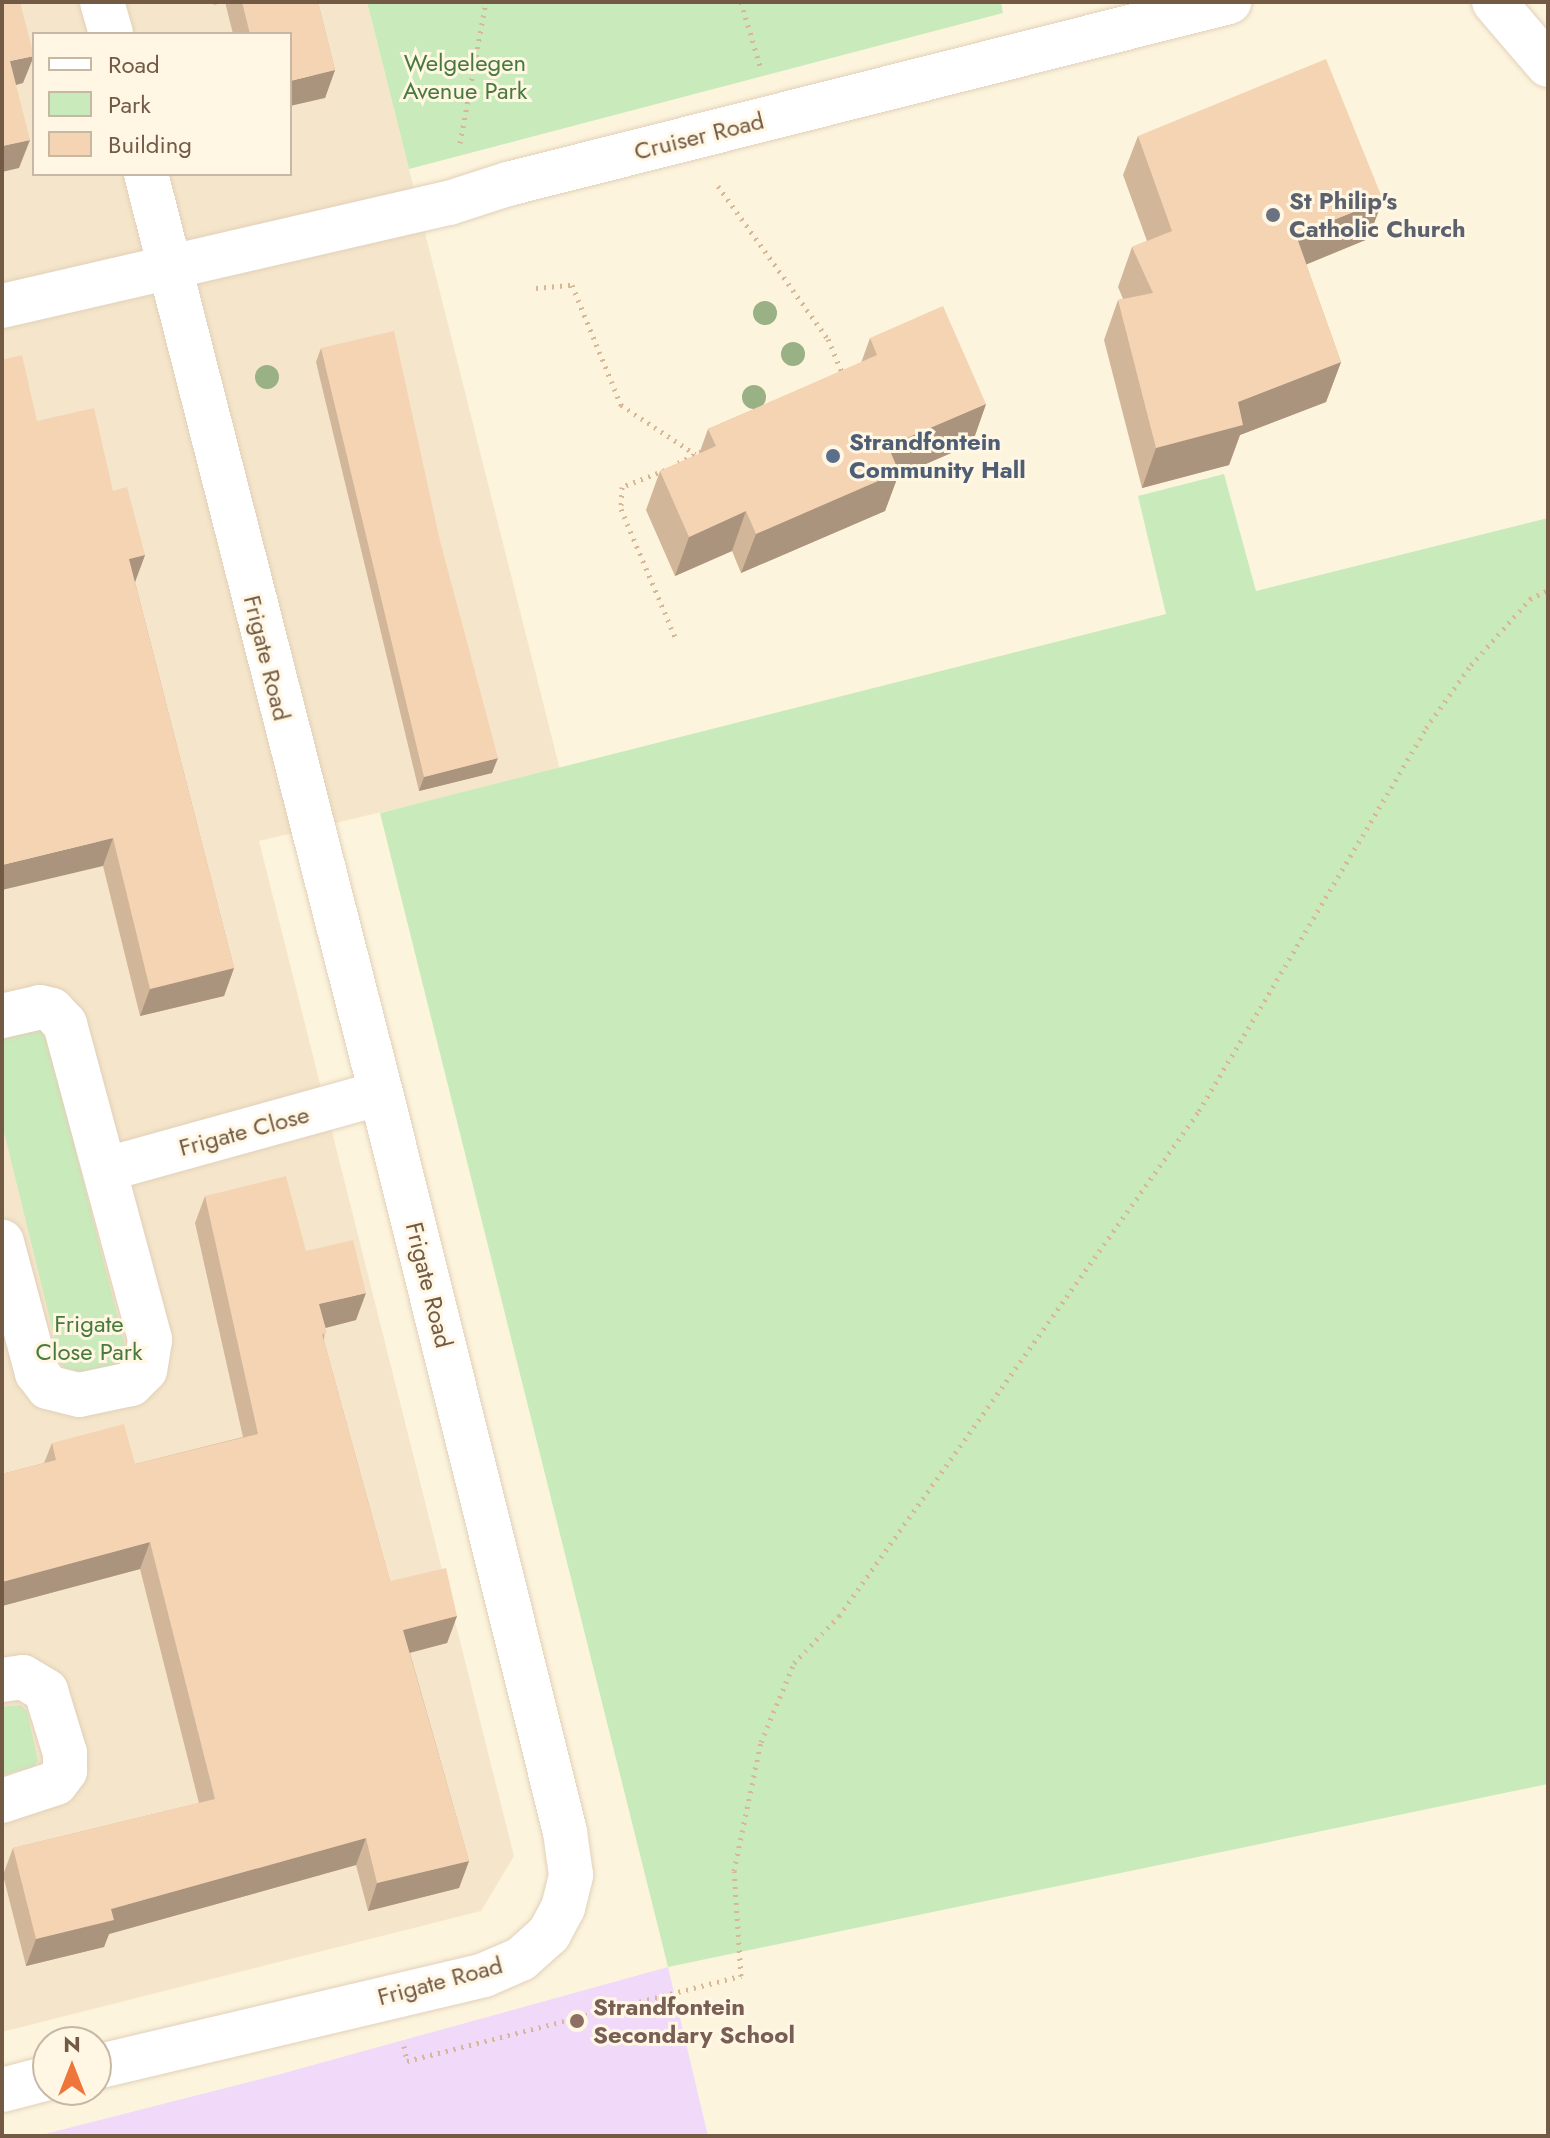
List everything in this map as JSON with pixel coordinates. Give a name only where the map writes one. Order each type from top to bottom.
[{"type":"street","points":[[102,2],[110,32]]},
{"type":"street","name":"Cruiser Road","points":[[2,306],[449,203],[1229,2]]},
{"type":"street","points":[[1494,2],[1548,65]]},
{"type":"street","name":"Frigate Road","points":[[112,2063],[392,1994],[484,1975],[521,1959],[549,1934],[563,1908],[571,1875],[565,1832],[381,1093],[146,176]]},
{"type":"street","points":[[2,1016],[40,1007],[61,1017],[107,1169],[150,1340],[145,1370],[131,1384],[79,1395],[48,1387],[37,1373],[2,1242]]},
{"type":"street","name":"Frigate Close","points":[[107,1169],[381,1093]]},
{"type":"street","points":[[2,1680],[23,1677],[46,1691],[65,1753],[65,1771],[56,1783],[2,1801]]},
{"type":"street","points":[[2,2090],[32,2082]]},
{"type":"path","points":[[449,203],[486,2]]},
{"type":"path","points":[[741,2],[774,117]]},
{"type":"path","points":[[703,136],[719,190],[828,339],[848,386]]},
{"type":"path","points":[[536,288],[572,285],[621,405],[695,454]]},
{"type":"path","points":[[676,639],[621,509],[622,487],[709,448]]},
{"type":"path","points":[[392,1994],[407,2061],[741,1976],[734,1871],[761,1742],[794,1663],[839,1616],[1199,1111],[1426,728],[1520,610],[1548,590]]},
{"type":"shaded area","points":[[2,2],[367,2],[560,770],[259,841],[514,1856],[481,1911],[2,2032]]},
{"type":"shaded area","name":"Strandfontein Secondary School","points":[[668,1967],[708,2136],[37,2136],[277,2075]]},
{"type":"green space","name":"Welgelegen Avenue Park","points":[[367,2],[1001,2],[1003,13],[409,169]]},
{"type":"green space","points":[[1224,474],[1256,591],[1548,518],[1548,1784],[668,1967],[380,813],[1166,614],[1138,496]]},
{"type":"green space","name":"Frigate Close Park","points":[[40,1030],[48,1041],[124,1342],[124,1361],[115,1368],[74,1377],[61,1364],[2,1124],[2,1037]]},
{"type":"green space","points":[[20,1705],[27,1711],[38,1761],[33,1767],[2,1775],[2,1707]]},
{"type":"building","points":[[2,2],[20,2],[32,56],[10,61],[30,140],[2,146]]},
{"type":"building","points":[[242,2],[318,2],[335,70],[292,81],[292,32],[250,32]]},
{"type":"building","points":[[1326,59],[1383,200],[1296,235],[1341,362],[1238,402],[1243,425],[1156,448],[1118,300],[1153,293],[1132,247],[1172,231],[1138,136]]},
{"type":"building","name":"Strandfontein Community Hall","points":[[943,306],[986,404],[888,446],[899,472],[756,534],[746,511],[689,537],[660,471],[716,446],[708,429],[877,355],[870,338]]},
{"type":"building","points":[[394,331],[440,541],[498,758],[424,777],[321,348]]},
{"type":"building","points":[[22,355],[37,421],[94,408],[113,491],[127,487],[145,555],[129,559],[234,968],[150,989],[113,838],[2,865],[2,360]]},
{"type":"building","points":[[286,1176],[306,1251],[353,1240],[366,1293],[319,1304],[327,1333],[322,1334],[390,1581],[446,1568],[457,1616],[403,1630],[469,1861],[377,1883],[366,1838],[111,1909],[114,1920],[36,1939],[13,1848],[215,1799],[150,1542],[2,1582],[2,1474],[56,1460],[52,1443],[124,1424],[135,1464],[258,1434],[205,1196]]},
{"type":"place","name":"St Philip's Catholic Church","points":[[1273,215]]},
{"type":"place","name":"Strandfontein Community Hall","points":[[833,456]]},
{"type":"place","name":"Strandfontein Secondary School","points":[[577,2021]]}]
